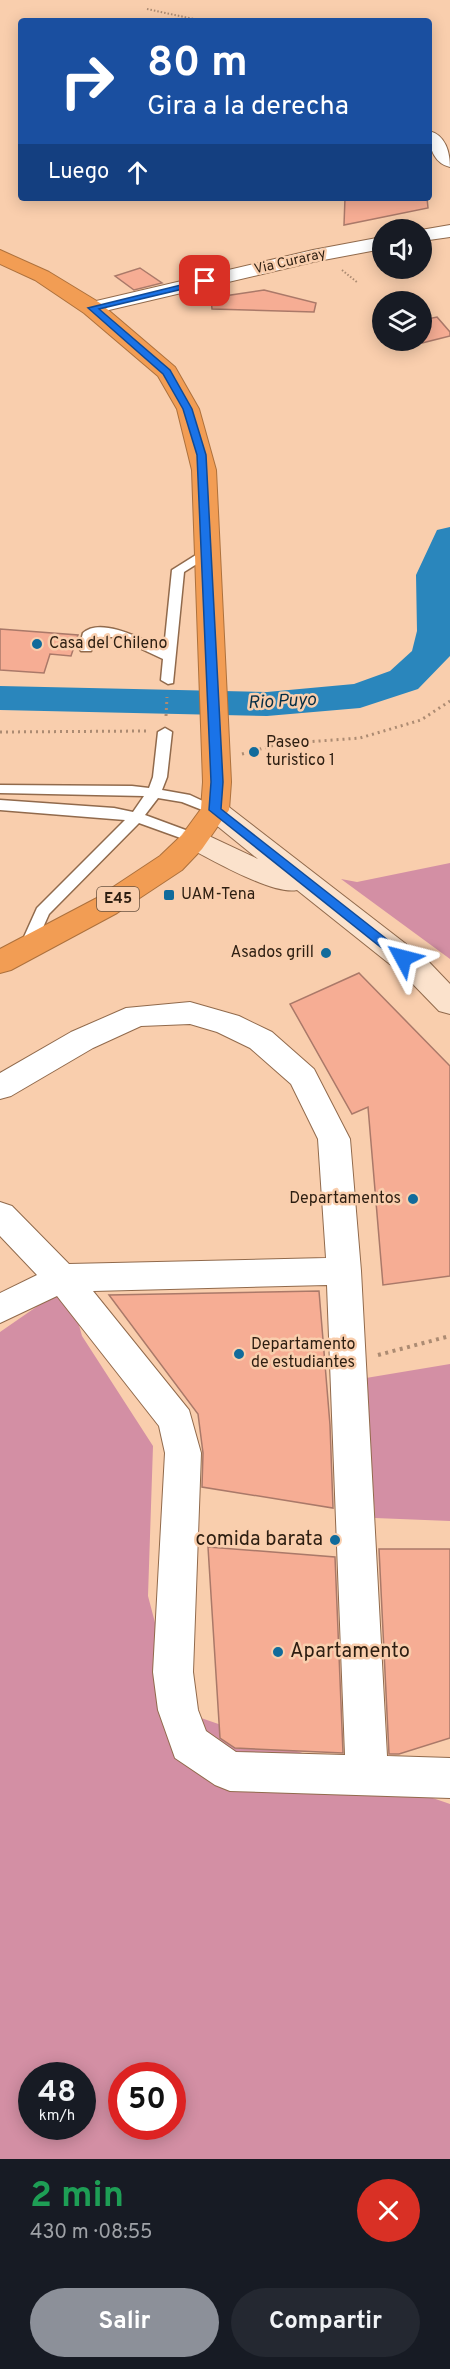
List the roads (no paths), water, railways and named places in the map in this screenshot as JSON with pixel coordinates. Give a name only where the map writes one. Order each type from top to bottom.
[{"type":"highway","points":[[0,256],[42,276],[92,308],[160,365],[177,387],[188,409],[204,470],[215,810]]},
{"type":"highway","name":"E45","points":[[0,962],[106,906],[152,877],[171,863],[215,810]]},
{"type":"main road","points":[[215,810],[417,969],[450,1003]]},
{"type":"main road","points":[[194,838],[238,862],[316,891]]},
{"type":"street","points":[[432,140],[450,162]]},
{"type":"street","points":[[432,234],[450,231]]},
{"type":"street","name":"Via Curaray","points":[[92,308],[313,256],[372,245]]},
{"type":"street","points":[[0,1088],[82,1040],[137,1016],[190,1013],[228,1024],[261,1040],[303,1077],[334,1138],[344,1271],[367,1776]]},
{"type":"street","points":[[0,1215],[62,1278],[176,1421],[183,1453],[173,1672],[178,1710],[190,1744],[230,1771],[450,1778]]},
{"type":"street","points":[[0,1309],[62,1278],[344,1271]]},
{"type":"lane","points":[[168,680],[178,570],[207,552]]},
{"type":"lane","points":[[86,648],[90,633],[118,633],[170,657]]},
{"type":"lane","points":[[27,948],[42,912],[136,818],[154,793],[160,777],[165,732]]},
{"type":"lane","points":[[0,789],[154,793],[185,798],[215,810]]},
{"type":"lane","points":[[0,805],[74,809],[136,818],[194,838]]},
{"type":"waterway","name":"Rio Puyo","points":[[0,698],[267,704],[360,696],[404,680],[431,655],[437,631],[435,575],[450,538]]},
{"type":"place","name":"Casa del Chileno","points":[[37,644]]},
{"type":"place","name":"Paseo turistico 1","points":[[254,752]]},
{"type":"place","name":"UAM-Tena","points":[[169,895]]},
{"type":"place","name":"Asados grill","points":[[326,953]]},
{"type":"place","name":"Departamentos","points":[[413,1199]]},
{"type":"place","name":"Departamento de estudiantes","points":[[239,1354]]},
{"type":"place","name":"comida barata","points":[[335,1540]]},
{"type":"place","name":"Apartamento","points":[[278,1652]]}]
